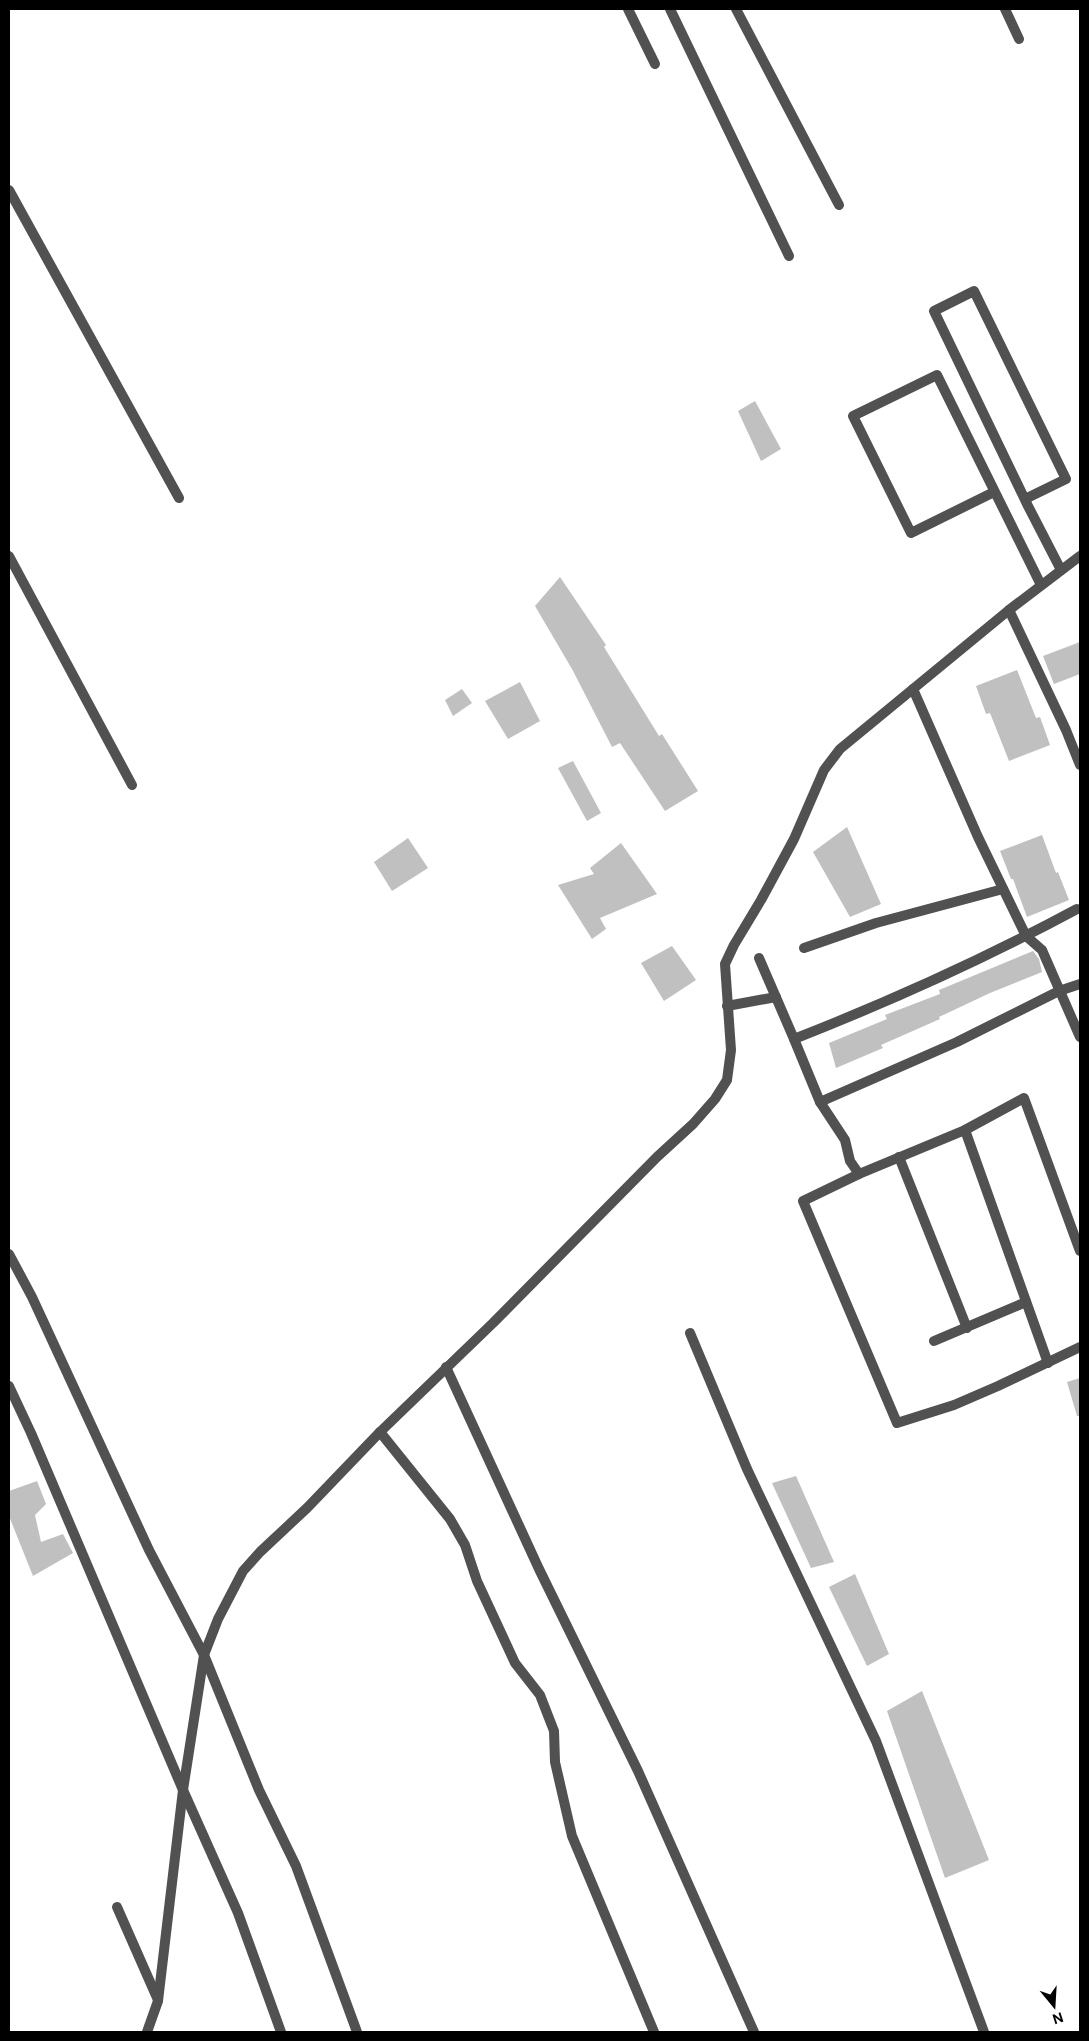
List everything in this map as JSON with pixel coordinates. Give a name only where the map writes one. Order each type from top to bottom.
[{"type":"street","points":[[628,9],[655,64]]},
{"type":"street","points":[[670,9],[788,256]]},
{"type":"street","points":[[736,9],[839,205]]},
{"type":"street","points":[[1005,9],[1019,39]]},
{"type":"street","points":[[9,190],[179,498]]},
{"type":"street","points":[[1025,499],[1066,479],[974,292],[934,311],[1025,499],[1061,570]]},
{"type":"street","points":[[994,492],[911,532],[853,416],[937,375],[1041,585]]},
{"type":"street","points":[[9,556],[132,785]]},
{"type":"street","points":[[147,2032],[158,2001],[182,1790],[204,1655],[218,1619],[243,1571],[380,1432],[548,1269],[693,1124],[715,1099],[727,1080],[731,1050],[725,964],[794,839],[824,770],[840,750],[1009,610],[1080,556]]},
{"type":"street","points":[[1009,610],[1066,730],[1080,765]]},
{"type":"street","points":[[913,689],[1003,890],[1026,936],[1042,950],[1080,1037]]},
{"type":"street","points":[[804,948],[876,923],[1003,890]]},
{"type":"street","points":[[794,1039],[858,1014],[1026,936],[1077,909]]},
{"type":"street","points":[[759,958],[820,1102],[845,1140],[850,1161],[859,1174]]},
{"type":"street","points":[[820,1102],[957,1042],[1059,991],[1080,984]]},
{"type":"street","points":[[727,1006],[776,997]]},
{"type":"street","points":[[1080,1251],[1024,1098],[964,1130],[859,1174],[803,1200],[897,1423],[954,1405],[1080,1347]]},
{"type":"street","points":[[964,1130],[1048,1363]]},
{"type":"street","points":[[899,1157],[967,1328]]},
{"type":"street","points":[[9,1254],[32,1297],[149,1550],[204,1655],[259,1790],[296,1866],[357,2032]]},
{"type":"street","points":[[934,1341],[1026,1302]]},
{"type":"street","points":[[690,1333],[747,1469],[876,1741],[984,2032]]},
{"type":"street","points":[[446,1367],[539,1569],[638,1771],[754,2032]]},
{"type":"street","points":[[9,1386],[31,1433],[182,1790],[238,1913],[281,2032]]},
{"type":"street","points":[[380,1432],[450,1519],[465,1546],[477,1581],[515,1664],[540,1695],[554,1731],[554,1762],[572,1836],[654,2032]]},
{"type":"street","points":[[117,1907],[158,2001]]},
{"type":"building","points":[[755,401],[781,449],[761,461],[738,411]]},
{"type":"building","points":[[560,577],[606,645],[604,647],[659,736],[662,734],[698,791],[665,811],[620,743],[612,747],[572,669],[535,606]]},
{"type":"building","points":[[1080,642],[1080,674],[1054,684],[1043,656]]},
{"type":"building","points":[[1017,670],[1036,718],[1040,717],[1050,745],[1009,761],[990,713],[986,714],[976,686]]},
{"type":"building","points":[[520,682],[540,721],[508,739],[485,701]]},
{"type":"building","points":[[462,689],[472,703],[453,716],[445,700]]},
{"type":"building","points":[[573,761],[601,813],[587,821],[558,768]]},
{"type":"building","points":[[847,827],[881,904],[850,917],[813,852]]},
{"type":"building","points":[[1042,835],[1056,873],[1058,872],[1069,900],[1027,917],[1000,851]]},
{"type":"building","points":[[408,838],[428,868],[392,891],[374,862]]},
{"type":"building","points":[[621,843],[657,894],[600,918],[606,929],[592,939],[558,885],[594,874],[590,868]]},
{"type":"building","points":[[672,946],[696,980],[664,1001],[641,963]]},
{"type":"building","points":[[1033,951],[1039,959],[1042,972],[990,993],[939,1017],[940,1019],[881,1045],[883,1048],[836,1068],[829,1043],[887,1019],[885,1015],[940,994],[939,990]]},
{"type":"building","points":[[1080,1378],[1080,1416],[1077,1416],[1067,1382]]},
{"type":"building","points":[[796,1476],[834,1562],[811,1568],[772,1483]]},
{"type":"building","points":[[37,1481],[46,1504],[35,1515],[41,1542],[63,1534],[73,1553],[33,1576],[9,1516],[9,1491]]},
{"type":"building","points":[[855,1574],[889,1654],[867,1666],[829,1587]]},
{"type":"building","points":[[922,1691],[989,1860],[945,1878],[887,1711]]}]
